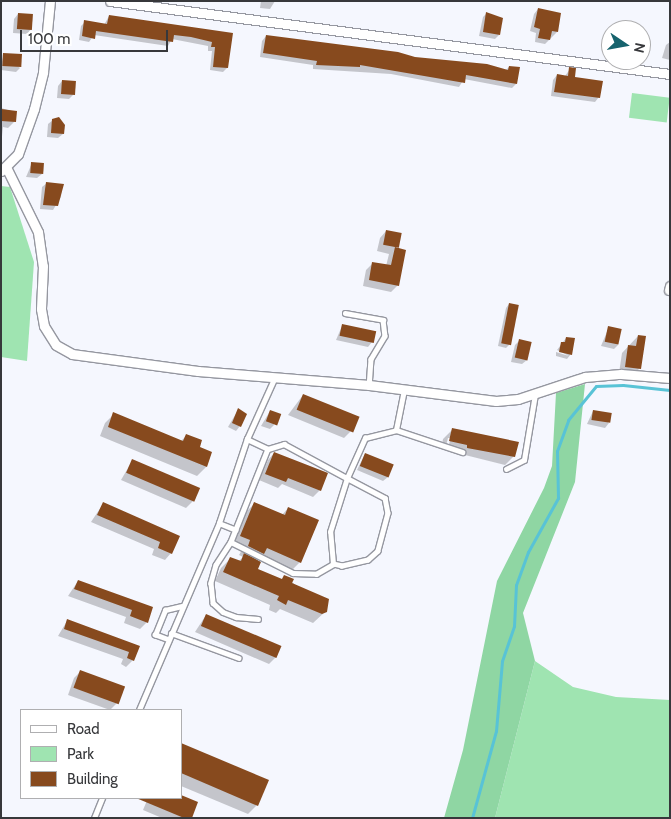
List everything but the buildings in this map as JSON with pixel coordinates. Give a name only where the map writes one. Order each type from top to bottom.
[{"type":"street","points":[[50,1],[43,72],[34,110],[18,154],[4,170],[38,232],[43,266],[41,309],[44,326],[56,345],[82,356],[198,371],[369,385],[496,401],[535,394],[585,377],[622,374],[670,378]]},
{"type":"street","points":[[110,1],[670,74]]},
{"type":"street","points":[[669,290],[670,286]]},
{"type":"lane","points":[[345,313],[383,320],[385,328],[371,359],[369,385]]},
{"type":"lane","points":[[139,709],[219,523],[247,439],[276,376]]},
{"type":"lane","points":[[396,430],[404,390]]},
{"type":"lane","points":[[506,469],[524,460],[535,394]]},
{"type":"lane","points":[[333,564],[330,532],[347,478],[365,438],[396,430],[462,452]]},
{"type":"lane","points":[[231,542],[293,573],[316,574],[333,564],[342,566],[368,560],[378,551],[388,513],[385,498],[284,444],[268,449],[247,439]]},
{"type":"lane","points":[[258,619],[223,612],[213,603],[211,583],[216,565],[231,542],[268,449]]},
{"type":"lane","points":[[219,523],[236,530]]},
{"type":"lane","points":[[168,640],[155,635],[165,610],[182,606]]},
{"type":"lane","points":[[172,633],[239,658]]},
{"type":"lane","points":[[94,818],[102,799]]},
{"type":"green space","points":[[632,93],[670,98],[667,122],[629,118]]},
{"type":"green space","points":[[1,186],[10,187],[34,262],[27,361],[1,357]]},
{"type":"green space","points":[[585,384],[575,482],[523,613],[535,661],[495,818],[444,818],[463,750],[497,581],[544,488],[552,466],[556,393]]},
{"type":"green space","points":[[535,661],[573,687],[616,697],[670,700],[670,818],[495,818]]},
{"type":"waterway","points":[[472,818],[496,731],[502,661],[514,626],[516,585],[528,552],[558,498],[557,451],[568,420],[596,386],[623,385],[670,390]]}]
